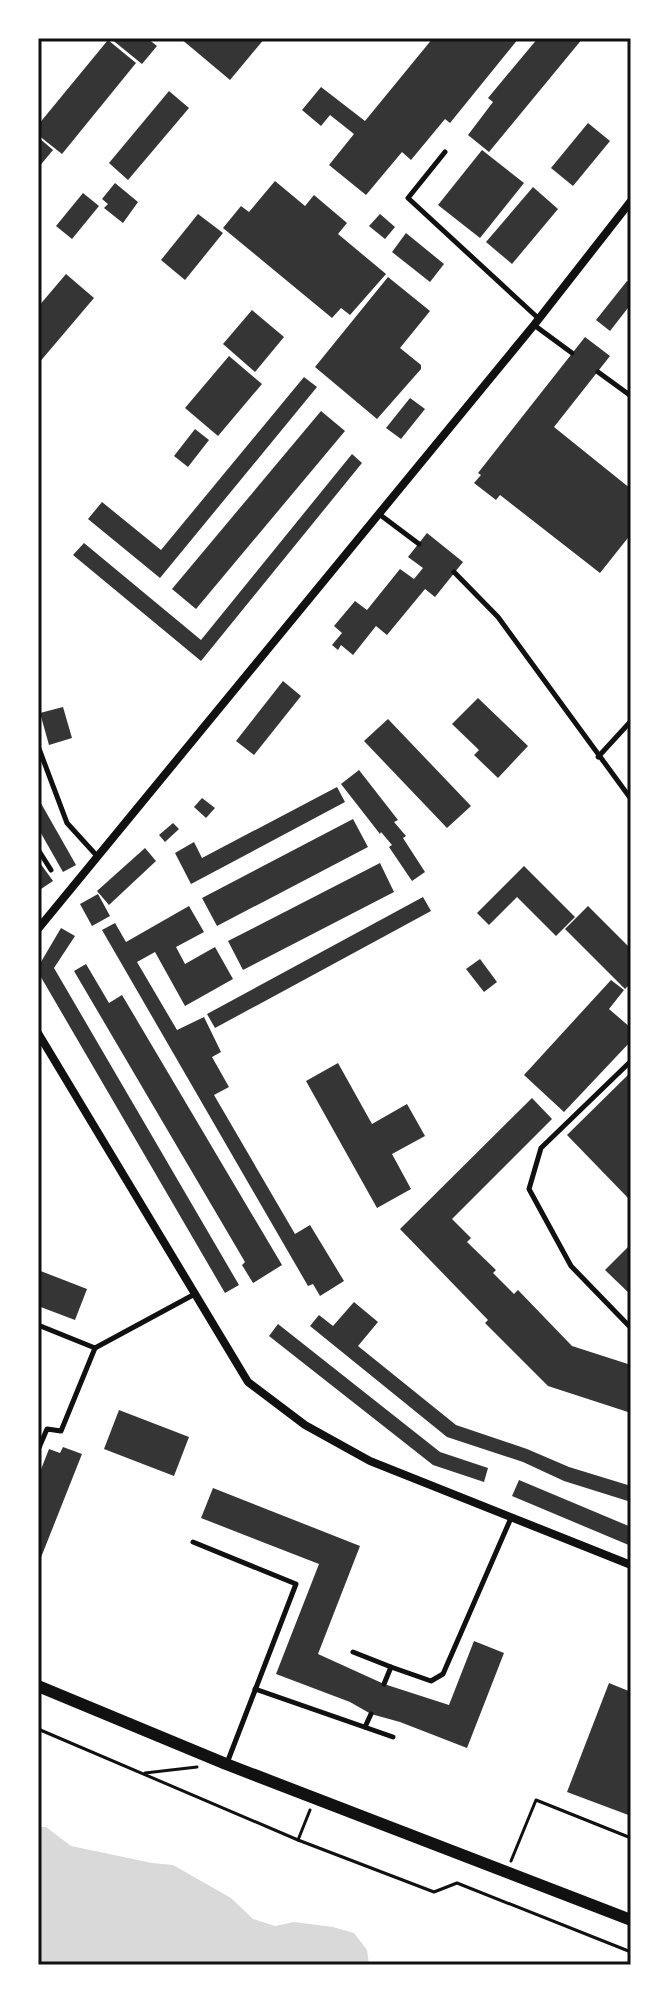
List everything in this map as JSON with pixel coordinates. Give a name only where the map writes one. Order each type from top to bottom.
[{"type":"street","points":[[38,929],[536,322],[631,201]]},
{"type":"street","points":[[38,1033],[248,1382],[305,1425],[370,1461],[631,1565]]},
{"type":"street","points":[[38,1686],[226,1764],[631,1920]]},
{"type":"lane","points":[[445,152],[408,198],[572,353]]},
{"type":"lane","points":[[598,372],[631,396]]},
{"type":"lane","points":[[379,514],[419,544]]},
{"type":"lane","points":[[454,572],[498,617],[631,799]]},
{"type":"lane","points":[[598,757],[631,721]]},
{"type":"lane","points":[[38,746],[67,823],[98,857]]},
{"type":"lane","points":[[38,851],[51,870]]},
{"type":"lane","points":[[631,1061],[541,1148],[529,1189],[571,1266],[631,1328]]},
{"type":"lane","points":[[38,1450],[47,1429],[61,1431],[95,1348],[193,1295]]},
{"type":"lane","points":[[38,1325],[95,1348]]},
{"type":"lane","points":[[353,1652],[431,1681],[443,1674],[512,1517]]},
{"type":"lane","points":[[193,1542],[296,1584],[226,1764]]},
{"type":"lane","points":[[384,1684],[391,1667]]},
{"type":"lane","points":[[255,1689],[393,1737]]},
{"type":"lane","points":[[365,1727],[371,1714]]},
{"type":"path","points":[[38,1729],[298,1840],[434,1892],[457,1883],[631,1952]]},
{"type":"path","points":[[141,1773],[198,1767]]},
{"type":"path","points":[[298,1840],[315,1798]]},
{"type":"path","points":[[507,1872],[536,1800],[631,1838]]},
{"type":"shaded area","points":[[38,1827],[46,1827],[71,1846],[173,1865],[231,1898],[253,1919],[275,1926],[294,1922],[354,1933],[367,1950],[369,1965],[38,1965]]},
{"type":"building","points":[[110,38],[147,38],[157,46],[142,64]]},
{"type":"building","points":[[180,38],[265,38],[230,80]]},
{"type":"building","points":[[433,38],[519,38],[450,123],[445,119],[411,160],[402,152],[366,195],[329,165],[354,134],[330,115],[321,126],[302,110],[321,87],[365,121]]},
{"type":"building","points":[[538,38],[583,38],[489,152],[468,135],[493,102],[488,98]]},
{"type":"building","points":[[108,40],[136,63],[62,154],[38,135],[38,125]]},
{"type":"building","points":[[169,91],[189,108],[128,180],[109,163]]},
{"type":"building","points":[[588,123],[610,141],[573,186],[551,168]]},
{"type":"building","points":[[38,137],[53,150],[38,168]]},
{"type":"building","points":[[482,150],[524,183],[480,238],[438,205]]},
{"type":"building","points":[[275,181],[305,206],[314,195],[347,223],[338,234],[386,274],[350,315],[341,308],[332,318],[223,228],[241,206],[249,212]]},
{"type":"building","points":[[115,183],[138,202],[123,223],[104,208],[108,204],[102,199]]},
{"type":"building","points":[[533,187],[558,209],[512,264],[486,242]]},
{"type":"building","points":[[83,193],[99,206],[72,239],[56,226]]},
{"type":"building","points":[[198,214],[223,233],[185,280],[161,260]]},
{"type":"building","points":[[380,214],[395,227],[385,239],[369,226]]},
{"type":"building","points":[[406,233],[444,264],[430,282],[392,252]]},
{"type":"building","points":[[66,274],[94,298],[38,364],[38,307]]},
{"type":"building","points":[[388,277],[430,311],[400,348],[421,365],[421,369],[377,419],[315,367]]},
{"type":"building","points":[[627,281],[631,284],[631,304],[610,331],[596,320]]},
{"type":"building","points":[[252,310],[284,337],[255,372],[223,344]]},
{"type":"building","points":[[585,337],[610,356],[554,427],[631,489],[631,534],[600,573],[500,495],[496,500],[474,483],[481,475],[478,473]]},
{"type":"building","points":[[229,356],[262,384],[218,436],[185,408]]},
{"type":"building","points":[[304,377],[317,387],[160,578],[88,519],[102,502],[161,550]]},
{"type":"building","points":[[410,398],[425,409],[401,439],[386,428]]},
{"type":"building","points":[[321,411],[345,431],[196,609],[172,589]]},
{"type":"building","points":[[195,429],[209,440],[188,467],[174,456]]},
{"type":"building","points":[[352,454],[362,463],[201,661],[73,555],[84,543],[201,640]]},
{"type":"building","points":[[427,533],[463,562],[435,597],[425,589],[387,635],[376,626],[353,655],[341,645],[338,650],[332,645],[342,633],[334,626],[355,601],[367,610],[400,569],[414,579],[423,568],[408,557]]},
{"type":"building","points":[[283,681],[301,696],[254,755],[236,741]]},
{"type":"building","points":[[478,698],[528,746],[498,778],[474,755],[479,750],[452,724]]},
{"type":"building","points":[[63,707],[72,738],[49,745],[40,713]]},
{"type":"building","points":[[388,719],[471,806],[447,828],[364,741]]},
{"type":"building","points":[[359,770],[398,820],[394,822],[406,836],[403,838],[425,872],[412,881],[389,847],[392,845],[341,784]]},
{"type":"building","points":[[337,787],[345,802],[191,884],[175,853],[194,842],[202,858]]},
{"type":"building","points":[[38,798],[76,865],[63,872],[38,828]]},
{"type":"building","points":[[202,798],[215,808],[206,818],[194,807]]},
{"type":"building","points":[[353,819],[368,847],[217,926],[202,898]]},
{"type":"building","points":[[173,823],[179,829],[165,842],[159,835]]},
{"type":"building","points":[[145,848],[156,861],[109,905],[97,891]]},
{"type":"building","points":[[380,863],[394,892],[243,970],[228,941]]},
{"type":"building","points":[[38,864],[53,881],[38,891]]},
{"type":"building","points":[[524,866],[575,917],[556,936],[517,897],[489,925],[477,913]]},
{"type":"building","points":[[98,894],[110,916],[92,926],[80,904]]},
{"type":"building","points":[[423,897],[431,911],[215,1028],[207,1014]]},
{"type":"building","points":[[189,906],[204,932],[176,947],[185,964],[215,947],[233,979],[185,1006],[155,952],[137,962],[177,1030],[204,1017],[221,1052],[212,1057],[229,1087],[214,1095],[295,1234],[310,1225],[344,1281],[320,1296],[313,1284],[308,1286],[102,930],[115,923],[126,942]]},
{"type":"building","points":[[588,906],[631,949],[631,983],[625,989],[565,929]]},
{"type":"building","points":[[61,928],[75,936],[54,968],[239,1285],[225,1293],[38,972]]},
{"type":"building","points":[[480,959],[497,982],[484,992],[466,969]]},
{"type":"building","points":[[86,964],[109,1003],[122,995],[282,1265],[253,1283],[242,1265],[245,1262],[74,971]]},
{"type":"building","points":[[611,980],[624,990],[609,1009],[631,1028],[631,1041],[564,1112],[524,1075]]},
{"type":"building","points":[[338,1063],[372,1124],[407,1104],[425,1136],[392,1154],[411,1189],[377,1208],[306,1081]]},
{"type":"building","points":[[631,1072],[631,1195],[628,1198],[567,1135]]},
{"type":"building","points":[[532,1098],[552,1119],[452,1219],[471,1238],[467,1242],[496,1270],[493,1273],[514,1294],[518,1290],[572,1346],[631,1365],[631,1413],[548,1386],[485,1323],[488,1320],[400,1229]]},
{"type":"building","points":[[631,1244],[631,1295],[605,1270]]},
{"type":"building","points":[[38,1270],[87,1289],[75,1320],[38,1306]]},
{"type":"building","points":[[354,1302],[378,1322],[358,1346],[456,1425],[569,1467],[631,1486],[631,1502],[564,1481],[523,1462],[447,1437],[310,1326],[319,1315],[333,1326]]},
{"type":"building","points":[[278,1324],[440,1452],[488,1468],[484,1482],[433,1465],[269,1336]]},
{"type":"building","points":[[119,1410],[189,1437],[174,1476],[104,1449]]},
{"type":"building","points":[[63,1447],[82,1454],[38,1565],[38,1477],[49,1449],[60,1453]]},
{"type":"building","points":[[519,1480],[631,1527],[631,1546],[512,1496]]},
{"type":"building","points":[[213,1488],[360,1546],[318,1654],[384,1684],[449,1705],[474,1641],[504,1653],[467,1748],[371,1714],[350,1702],[276,1674],[319,1564],[201,1518]]},
{"type":"building","points":[[609,1683],[631,1692],[631,1816],[567,1792]]}]
